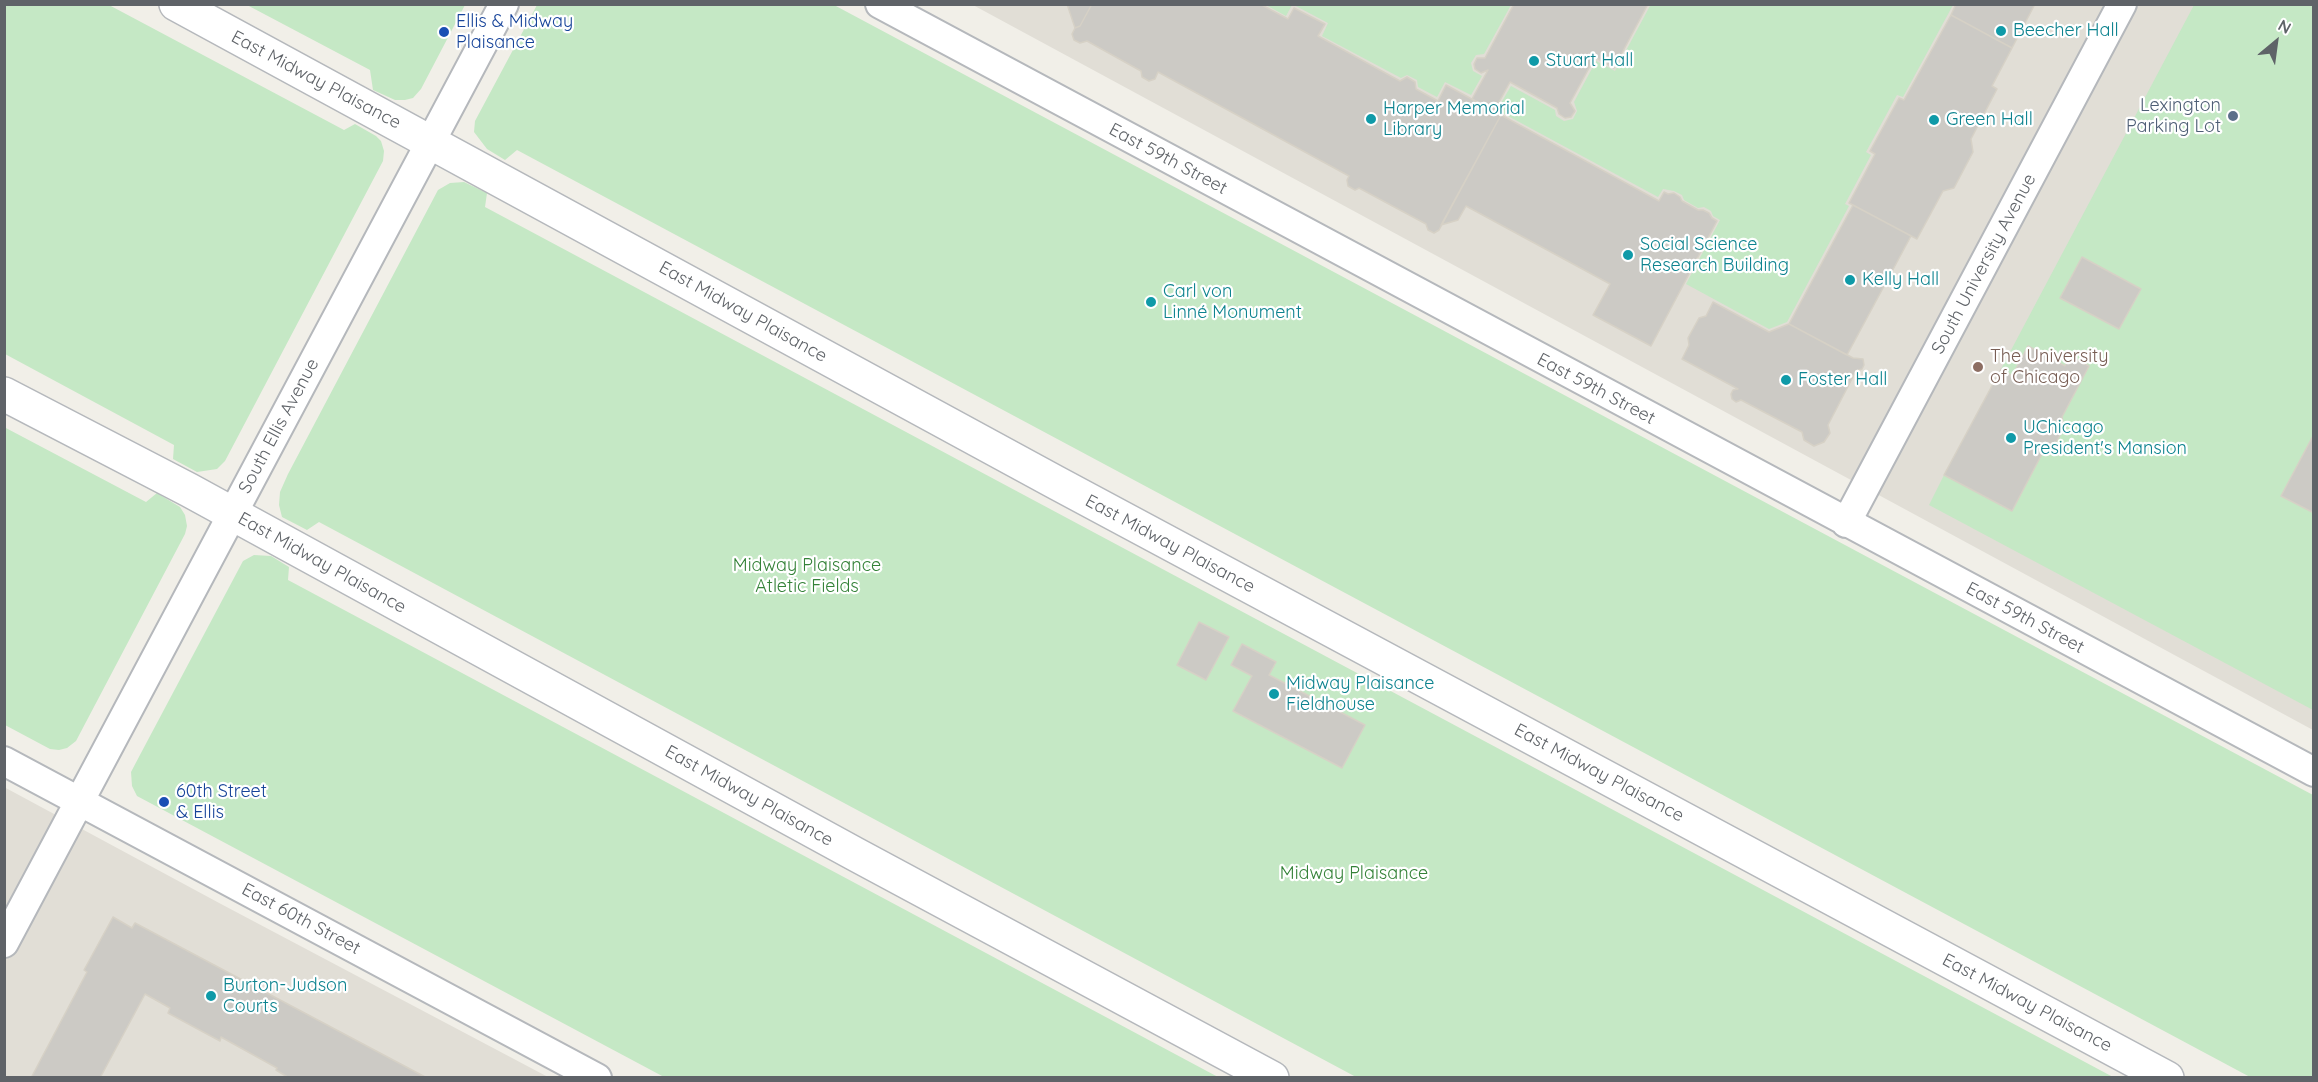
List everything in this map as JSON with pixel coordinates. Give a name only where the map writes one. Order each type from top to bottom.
[{"type":"street","name":"East Midway Plaisance","points":[[176,4],[1055,482],[2167,1077]]},
{"type":"street","name":"South Ellis Avenue","points":[[4,943],[504,4]]},
{"type":"street","name":"East 59th Street","points":[[880,4],[2313,772]]},
{"type":"street","name":"South University Avenue","points":[[1846,523],[2122,4]]},
{"type":"street","name":"East Midway Plaisance","points":[[4,394],[232,514],[855,854],[1272,1077]]},
{"type":"street","name":"East 60th Street","points":[[4,761],[597,1077]]},
{"type":"shaded area","name":"The University of Chicago","points":[[973,5],[2313,5],[2313,730]]},
{"type":"shaded area","points":[[4,787],[221,904],[548,1077],[5,1077]]},
{"type":"green space","points":[[1651,4],[1953,5],[1903,97],[1897,95],[1866,152],[1871,155],[1845,204],[1849,206],[1787,322],[1769,329],[1686,284],[1720,220],[1713,216],[1711,211],[1704,207],[1698,208],[1674,191],[1663,189],[1658,197],[1497,110],[1511,86],[1555,110],[1556,116],[1564,121],[1573,119],[1577,111],[1574,102],[1596,61],[1615,71]]},
{"type":"green space","points":[[4,5],[109,5],[344,130],[355,124],[381,141],[384,151],[383,161],[225,461],[217,469],[197,472],[173,459],[174,445],[5,354]]},
{"type":"green space","points":[[247,5],[465,5],[421,89],[413,98],[395,100],[373,90],[370,70]]},
{"type":"green space","points":[[537,5],[834,5],[2313,795],[2313,1077],[2250,1077],[517,150],[505,160],[487,149],[474,132],[475,121]]},
{"type":"green space","points":[[1266,5],[1292,5],[1286,16]]},
{"type":"green space","points":[[1294,5],[1511,5],[1484,54],[1476,55],[1471,63],[1473,71],[1482,76],[1471,95],[1445,82],[1437,97],[1418,87],[1417,80],[1407,75],[1401,78],[1322,36],[1328,23]]},
{"type":"green space","points":[[2194,5],[2313,5],[2313,710],[1929,505],[1944,475],[2012,511],[2043,452],[2053,448],[2064,428],[2062,417],[2089,366],[2070,356],[2065,366],[2028,346],[2012,376],[2001,369]]},
{"type":"green space","name":"Midway Plaisance","points":[[464,182],[487,193],[485,207],[2113,1077],[1356,1077],[319,522],[307,530],[282,517],[279,505],[280,492],[288,474],[438,190],[450,183]]},
{"type":"green space","points":[[4,427],[146,502],[157,493],[180,507],[185,515],[187,526],[185,534],[76,741],[67,748],[59,750],[50,749],[5,725]]},
{"type":"green space","points":[[254,555],[271,556],[289,567],[288,580],[1218,1077],[664,1077],[137,796],[132,786],[131,772],[243,561]]},
{"type":"building","points":[[1067,4],[1092,4],[1080,26],[1075,28]]},
{"type":"building","name":"Harper Memorial Library","points":[[1092,4],[1260,4],[1288,19],[1294,8],[1325,24],[1318,36],[1400,81],[1407,77],[1415,82],[1416,89],[1438,101],[1446,85],[1501,115],[1439,230],[1434,233],[1428,230],[1426,224],[1359,188],[1355,190],[1348,186],[1349,176],[1158,72],[1155,79],[1149,81],[1142,77],[1141,71],[1087,41],[1080,43],[1074,40],[1072,34],[1075,28],[1080,26]]},
{"type":"building","name":"Stuart Hall","points":[[1514,4],[1648,4],[1614,68],[1595,57],[1570,103],[1575,111],[1571,117],[1565,118],[1559,114],[1557,108],[1510,82],[1494,111],[1472,99],[1488,70],[1481,73],[1475,69],[1474,64],[1477,58],[1485,58]]},
{"type":"building","name":"Beecher Hall","points":[[1956,4],[2035,4],[2012,48],[1951,15]]},
{"type":"building","name":"Green Hall","points":[[1951,15],[2012,48],[1992,86],[1997,89],[1971,139],[1973,152],[1954,188],[1943,191],[1917,239],[1849,203],[1875,154],[1870,151],[1899,98],[1904,100]]},
{"type":"building","name":"Social Science Research Building","points":[[1501,115],[1659,201],[1664,192],[1674,193],[1682,201],[1709,213],[1717,221],[1651,346],[1593,315],[1610,284],[1466,206],[1458,220],[1441,225]]},
{"type":"building","name":"Kelly Hall","points":[[1853,205],[1911,236],[1847,355],[1789,324]]},
{"type":"building","points":[[2082,257],[2141,289],[2119,329],[2060,298]]},
{"type":"building","name":"Foster Hall","points":[[1713,302],[1769,332],[1789,324],[1853,358],[1863,359],[1862,369],[1856,371],[1828,425],[1830,433],[1824,442],[1814,446],[1804,440],[1802,432],[1741,400],[1736,402],[1732,399],[1731,394],[1733,390],[1738,389],[1682,359],[1689,345],[1688,338],[1699,318],[1706,316]]},
{"type":"building","name":"UChicago President's Mansion","points":[[2028,346],[2065,366],[2070,356],[2089,366],[2062,417],[2064,428],[2053,448],[2043,452],[2012,511],[1944,475],[2001,369],[2012,376]]},
{"type":"building","points":[[2314,434],[2314,513],[2281,496]]},
{"type":"building","points":[[1199,622],[1229,637],[1206,680],[1177,665]]},
{"type":"building","name":"Midway Plaisance Fieldhouse","points":[[1242,644],[1276,662],[1269,675],[1365,725],[1342,768],[1233,711],[1252,676],[1231,665]]},
{"type":"building","name":"Burton-Judson Courts","points":[[113,917],[132,928],[135,923],[427,1078],[289,1078],[276,1070],[277,1068],[221,1037],[220,1041],[168,1013],[170,1008],[145,994],[100,1078],[31,1078]]},
{"type":"place","name":"Beecher Hall","points":[[2001,31]]},
{"type":"place","name":"Ellis & Midway Plaisance","points":[[444,32]]},
{"type":"place","name":"Stuart Hall","points":[[1534,61]]},
{"type":"place","name":"Lexington Parking Lot","points":[[2233,116]]},
{"type":"place","name":"Harper Memorial Library","points":[[1371,119]]},
{"type":"place","name":"Green Hall","points":[[1934,120]]},
{"type":"place","name":"Social Science Research Building","points":[[1628,255]]},
{"type":"place","name":"Kelly Hall","points":[[1850,280]]},
{"type":"place","name":"Carl von Linné Monument","points":[[1151,302]]},
{"type":"place","name":"The University of Chicago","points":[[1978,367]]},
{"type":"place","name":"Foster Hall","points":[[1786,380]]},
{"type":"place","name":"UChicago President's Mansion","points":[[2011,438]]},
{"type":"place","name":"Midway Plaisance Fieldhouse","points":[[1274,694]]},
{"type":"place","name":"60th Street & Ellis","points":[[164,802]]},
{"type":"place","name":"Burton-Judson Courts","points":[[211,996]]},
{"type":"park label","name":"Midway Plaisance Atletic Fields","points":[[807,576]]}]
